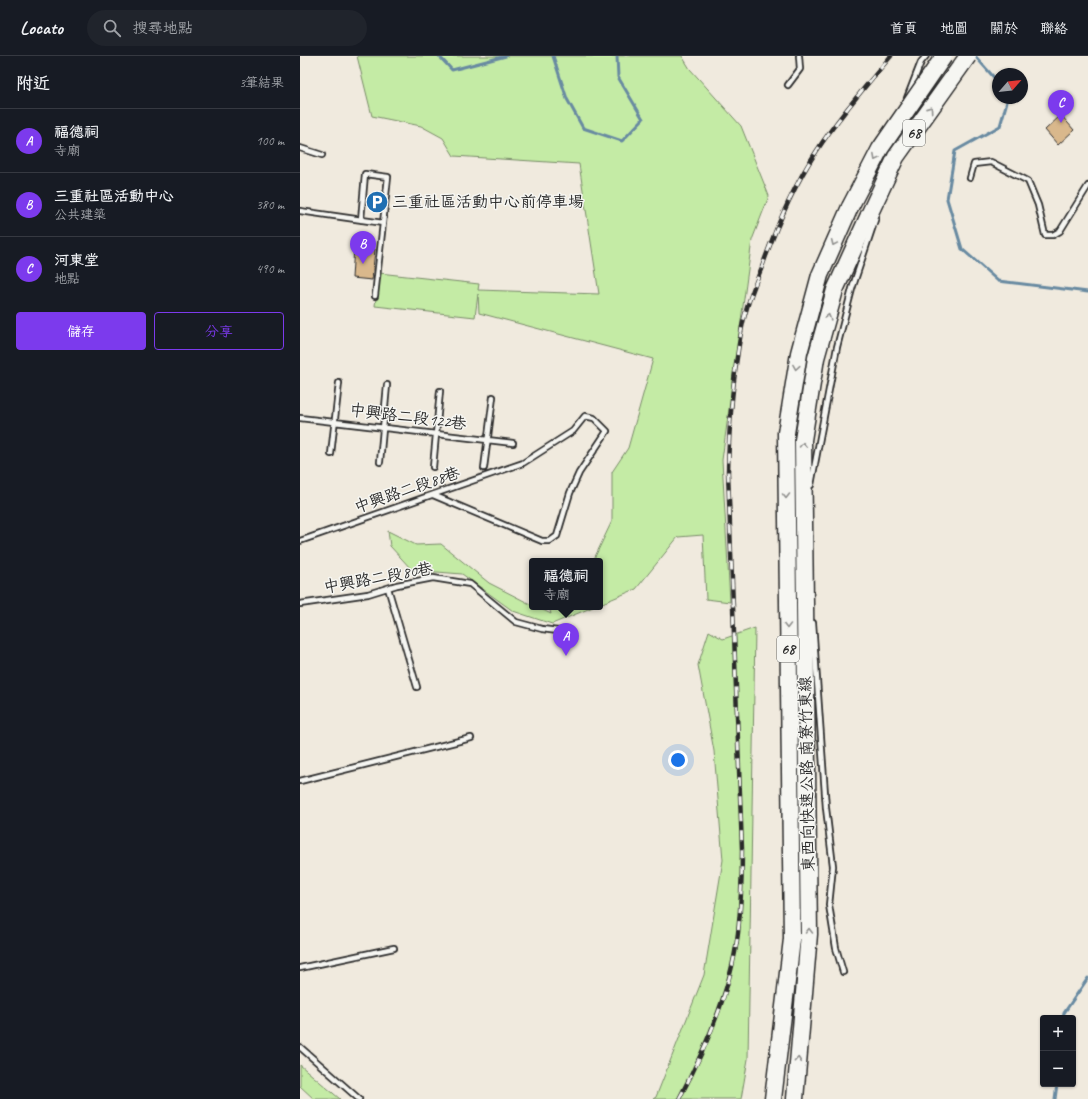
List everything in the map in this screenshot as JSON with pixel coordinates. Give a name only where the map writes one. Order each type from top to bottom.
[{"type":"highway","name":"東西向快速公路 南寮竹東線","points":[[774,1099],[792,939],[786,433],[798,353],[820,275],[850,207],[880,149],[944,56]]},
{"type":"highway","name":"東西向快速公路 南寮竹東線","points":[[795,1099],[809,934],[803,440],[816,358],[836,290],[896,157],[968,56]]},
{"type":"lane","points":[[788,85],[800,69],[799,56]]},
{"type":"lane","points":[[898,131],[913,81],[921,62],[926,56]]},
{"type":"lane","points":[[810,491],[836,354],[852,288],[872,232],[896,144]]},
{"type":"lane","points":[[300,148],[322,155]]},
{"type":"lane","points":[[970,178],[974,164],[991,162],[1028,181],[1038,205],[1045,235],[1053,235],[1060,231],[1088,186]]},
{"type":"lane","points":[[361,220],[366,174],[388,177],[375,296]]},
{"type":"lane","points":[[300,211],[383,223]]},
{"type":"lane","points":[[331,454],[339,383]]},
{"type":"lane","points":[[380,462],[387,386]]},
{"type":"lane","points":[[433,467],[440,391]]},
{"type":"lane","points":[[484,468],[493,397]]},
{"type":"lane","name":"中興路二段88巷","points":[[300,541],[433,496],[523,463],[573,430],[585,416],[594,418],[607,431],[579,472],[570,493],[557,536],[550,541],[542,540],[433,496]]},
{"type":"lane","name":"中興路二段122巷","points":[[300,418],[513,443]]},
{"type":"lane","points":[[810,506],[811,584]]},
{"type":"lane","name":"中興路二段80巷","points":[[300,604],[368,594],[433,578],[470,584],[516,622],[542,629],[566,632]]},
{"type":"lane","points":[[388,588],[417,687]]},
{"type":"lane","points":[[812,614],[826,808],[833,866],[829,905],[836,948],[843,972]]},
{"type":"lane","points":[[300,781],[472,738]]},
{"type":"lane","points":[[300,968],[394,948]]},
{"type":"lane","points":[[300,1047],[359,1099]]},
{"type":"green space","points":[[357,56],[682,56],[690,69],[741,126],[769,196],[752,240],[722,460],[730,602],[706,599],[703,535],[678,537],[636,589],[603,603],[603,558],[594,558],[612,521],[612,472],[628,448],[653,359],[479,313],[478,294],[475,317],[375,306],[379,273],[479,284],[478,290],[599,294],[579,164],[454,156],[443,138],[421,126],[372,116]]},
{"type":"green space","points":[[388,531],[416,545],[441,544],[489,583],[529,603],[529,610],[543,610],[551,614],[550,610],[586,610],[552,624],[513,611],[462,574],[412,570],[390,546]]},
{"type":"green space","points":[[755,628],[748,1059],[741,1099],[653,1099],[656,1097],[704,975],[723,860],[714,751],[698,665],[709,631],[723,639]]},
{"type":"green space","points":[[300,1065],[340,1099],[314,1099],[300,1086]]},
{"type":"building","points":[[1061,115],[1074,130],[1058,145],[1045,130]]},
{"type":"building","points":[[354,247],[375,249],[372,280],[352,278]]},
{"type":"waterway","points":[[439,56],[452,70],[506,56]]},
{"type":"waterway","points":[[553,56],[567,99],[583,128],[622,141],[643,119],[618,77],[617,56]]},
{"type":"waterway","points":[[975,56],[992,75]]},
{"type":"waterway","points":[[1006,104],[1000,126],[955,151],[947,199],[962,249],[998,281],[1088,292]]},
{"type":"waterway","points":[[1064,1015],[1088,978]]},
{"type":"waterway","points":[[1055,1099],[1057,1087]]},
{"type":"railway","points":[[679,1099],[699,1060],[723,998],[735,955],[740,912],[742,849],[728,472],[732,399],[742,327],[750,297],[773,237],[800,179],[833,127],[891,56]]},
{"type":"place","name":"河東堂","points":[[1061,123]]},
{"type":"place","name":"三重社區活動中心前停車場","points":[[377,202]]},
{"type":"place","name":"三重社區活動中心","points":[[363,264]]},
{"type":"place","name":"福德祠","points":[[566,656]]}]
